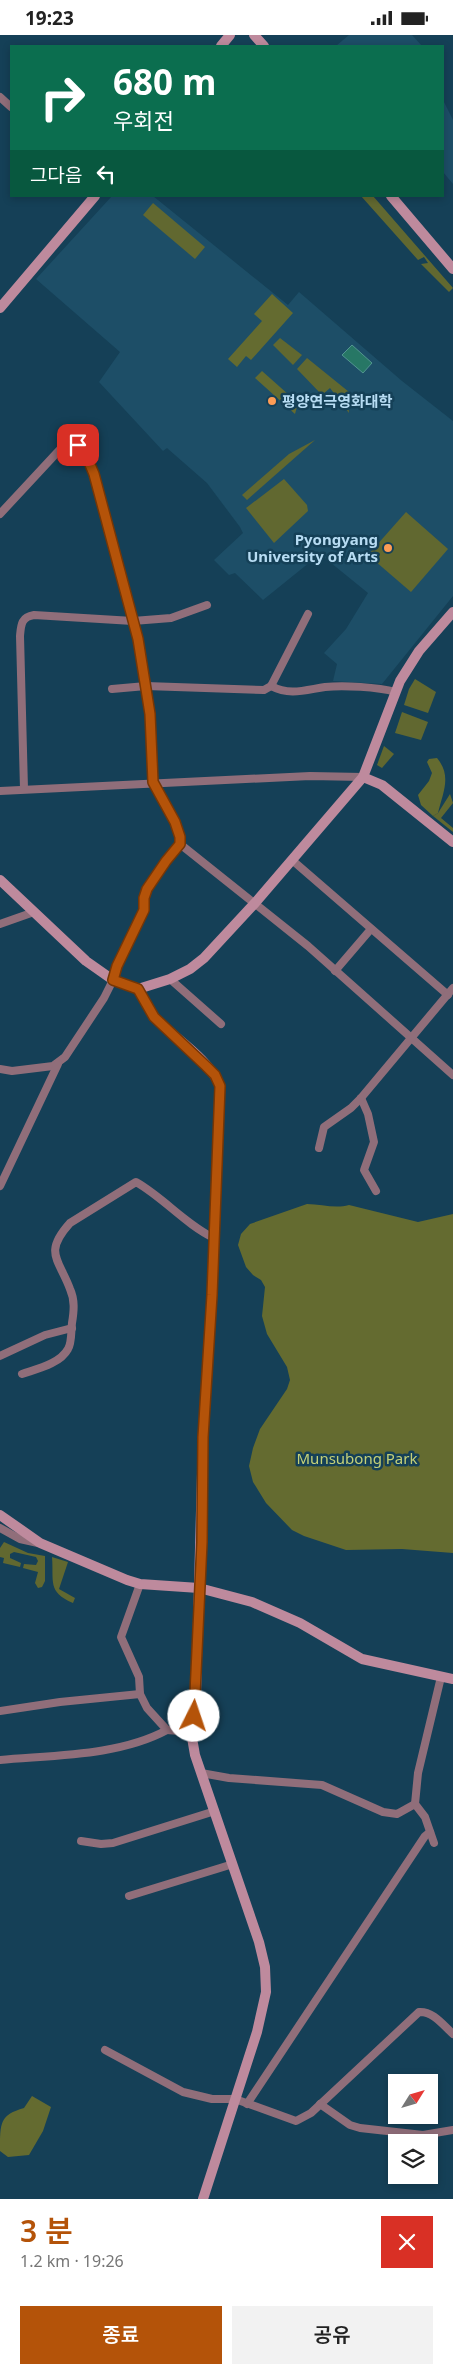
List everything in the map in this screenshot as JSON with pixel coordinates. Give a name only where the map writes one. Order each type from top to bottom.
[{"type":"street","points":[[222,45],[230,35]]},
{"type":"street","points":[[254,35],[263,45]]},
{"type":"street","points":[[0,97],[10,106]]},
{"type":"street","points":[[0,308],[94,197]]},
{"type":"street","points":[[392,197],[453,269]]},
{"type":"street","points":[[0,514],[65,445],[71,443],[78,445],[86,455],[94,474],[138,639],[150,714],[153,782],[175,822],[180,837],[180,844],[147,889],[144,898],[144,910],[117,966],[113,980],[104,997],[58,1064],[0,1186]]},
{"type":"street","points":[[24,789],[20,636],[21,624],[24,619],[34,615],[133,621],[170,618],[207,605]]},
{"type":"street","points":[[0,881],[86,961],[113,980],[138,989],[170,979],[204,958],[255,903],[363,777],[400,681],[419,651],[453,612]]},
{"type":"street","points":[[112,689],[146,686],[264,691],[271,686],[308,614]]},
{"type":"street","points":[[271,686],[280,691],[292,692],[326,687],[396,692]]},
{"type":"street","points":[[0,791],[153,782],[310,776],[363,777],[382,785],[453,843]]},
{"type":"street","points":[[180,844],[255,903],[453,1075]]},
{"type":"street","points":[[292,860],[371,929],[450,992],[361,1098],[351,1108],[324,1127],[319,1148]]},
{"type":"street","points":[[0,924],[34,912]]},
{"type":"street","points":[[335,971],[371,929]]},
{"type":"street","points":[[170,979],[221,1024]]},
{"type":"street","points":[[138,989],[154,1017],[203,1062],[215,1075],[220,1086],[203,1437],[202,1542],[196,1695],[191,1732],[201,1773],[259,1942],[265,1967],[266,1992],[257,2033],[203,2199]]},
{"type":"street","points":[[0,1069],[12,1071],[32,1070],[58,1064]]},
{"type":"street","points":[[361,1098],[368,1114],[374,1142],[364,1170],[376,1191]]},
{"type":"street","points":[[22,1374],[49,1364],[64,1355],[69,1348],[74,1299],[70,1287],[56,1263],[56,1245],[62,1232],[70,1223],[118,1192],[136,1183],[156,1194],[201,1231],[214,1238]]},
{"type":"street","points":[[0,1355],[45,1335],[72,1328]]},
{"type":"street","points":[[0,1515],[40,1543]]},
{"type":"street","points":[[0,1528],[20,1539],[40,1543],[140,1583],[199,1589],[260,1606],[306,1626],[362,1659],[453,1679]]},
{"type":"street","points":[[140,1583],[121,1637],[139,1677],[140,1694],[147,1708],[167,1730]]},
{"type":"street","points":[[434,1843],[425,1817],[415,1804],[418,1773],[441,1677]]},
{"type":"street","points":[[0,1711],[60,1702],[140,1694]]},
{"type":"street","points":[[0,1760],[123,1747],[150,1739],[167,1730],[191,1732]]},
{"type":"street","points":[[201,1773],[322,1785],[383,1812],[397,1813],[415,1804]]},
{"type":"street","points":[[82,1841],[101,1844],[113,1843],[215,1811]]},
{"type":"street","points":[[247,2104],[425,1836],[430,1832]]},
{"type":"street","points":[[129,1896],[232,1864]]},
{"type":"street","points":[[105,2050],[183,2092],[212,2099],[235,2099],[296,2121],[311,2113],[419,2012],[426,2011],[433,2015],[453,2034]]},
{"type":"street","points":[[320,2104],[350,2125],[360,2128],[423,2135],[453,2130]]},
{"type":"shaded area","points":[[349,35],[412,35],[421,45],[337,45]]},
{"type":"shaded area","points":[[444,102],[453,120],[453,184],[444,173]]},
{"type":"shaded area","name":"평양연극영화대학","points":[[111,197],[154,197],[288,305],[299,292],[402,381],[453,421],[453,596],[382,684],[333,681],[337,664],[324,653],[346,629],[368,593],[320,554],[263,600],[235,573],[229,575],[214,560],[243,533],[240,527],[207,483],[167,448],[163,451],[99,382],[120,352],[36,279]]},
{"type":"shaded area","points":[[362,197],[374,197],[453,288],[449,292],[421,264],[428,263],[424,257],[418,260]]},
{"type":"shaded area","points":[[153,203],[205,247],[195,259],[143,215]]},
{"type":"shaded area","points":[[280,338],[302,355],[293,365],[273,345]]},
{"type":"shaded area","points":[[352,345],[372,363],[363,373],[342,355]]},
{"type":"shaded area","points":[[307,358],[354,396],[348,402],[349,413],[330,388],[322,395],[297,369]]},
{"type":"shaded area","points":[[315,440],[247,500],[242,495],[289,454]]},
{"type":"shaded area","points":[[284,479],[307,505],[308,511],[274,543],[246,508]]},
{"type":"shaded area","points":[[406,512],[448,549],[411,592],[368,555]]},
{"type":"shaded area","points":[[415,679],[436,692],[428,713],[404,705],[409,689]]},
{"type":"shaded area","points":[[402,712],[428,722],[421,740],[395,733]]},
{"type":"shaded area","points":[[384,746],[394,754],[382,768],[377,765]]},
{"type":"shaded area","points":[[450,794],[453,803],[441,818],[453,828],[453,832],[433,816],[438,813]]},
{"type":"shaded area","points":[[4,1542],[28,1553],[45,1556],[45,1581],[42,1587],[38,1588],[35,1583],[38,1572],[23,1568],[24,1564],[36,1565],[38,1561],[36,1557],[14,1552],[10,1554],[10,1558],[21,1563],[20,1567],[3,1563],[4,1558],[0,1557],[0,1548]]},
{"type":"shaded area","points":[[52,1557],[68,1562],[59,1589],[75,1598],[73,1603],[59,1595],[55,1590]]},
{"type":"green space","points":[[272,294],[293,313],[251,360],[246,356],[237,367],[228,359],[262,321],[254,314]]},
{"type":"green space","points":[[262,371],[298,403],[295,414],[255,378]]},
{"type":"green space","points":[[437,758],[444,771],[445,784],[438,813],[433,816],[421,805],[418,795],[429,781],[432,773],[427,762],[429,759]]},
{"type":"green space","name":"Munsubong Park","points":[[307,1204],[349,1205],[418,1222],[453,1214],[453,1553],[402,1549],[346,1550],[304,1536],[292,1530],[266,1503],[253,1482],[249,1466],[253,1448],[260,1429],[287,1389],[290,1380],[287,1367],[267,1334],[262,1316],[265,1287],[261,1280],[246,1267],[238,1245],[241,1234],[250,1224]]},
{"type":"green space","points":[[32,2096],[51,2107],[43,2131],[29,2155],[8,2157],[0,2151],[1,2126],[6,2117],[24,2108]]},
{"type":"place","name":"평양연극영화대학","points":[[272,401]]},
{"type":"place","name":"Pyongyang University of Arts","points":[[388,548]]},
{"type":"route","points":[[78,445],[86,455],[94,474],[138,639],[150,714],[153,782],[175,822],[180,837],[180,844],[147,889],[141,919],[117,966],[113,980],[138,989],[154,1017],[197,1056],[215,1075],[220,1086],[212,1295],[203,1437],[202,1542],[194,1716]]}]
